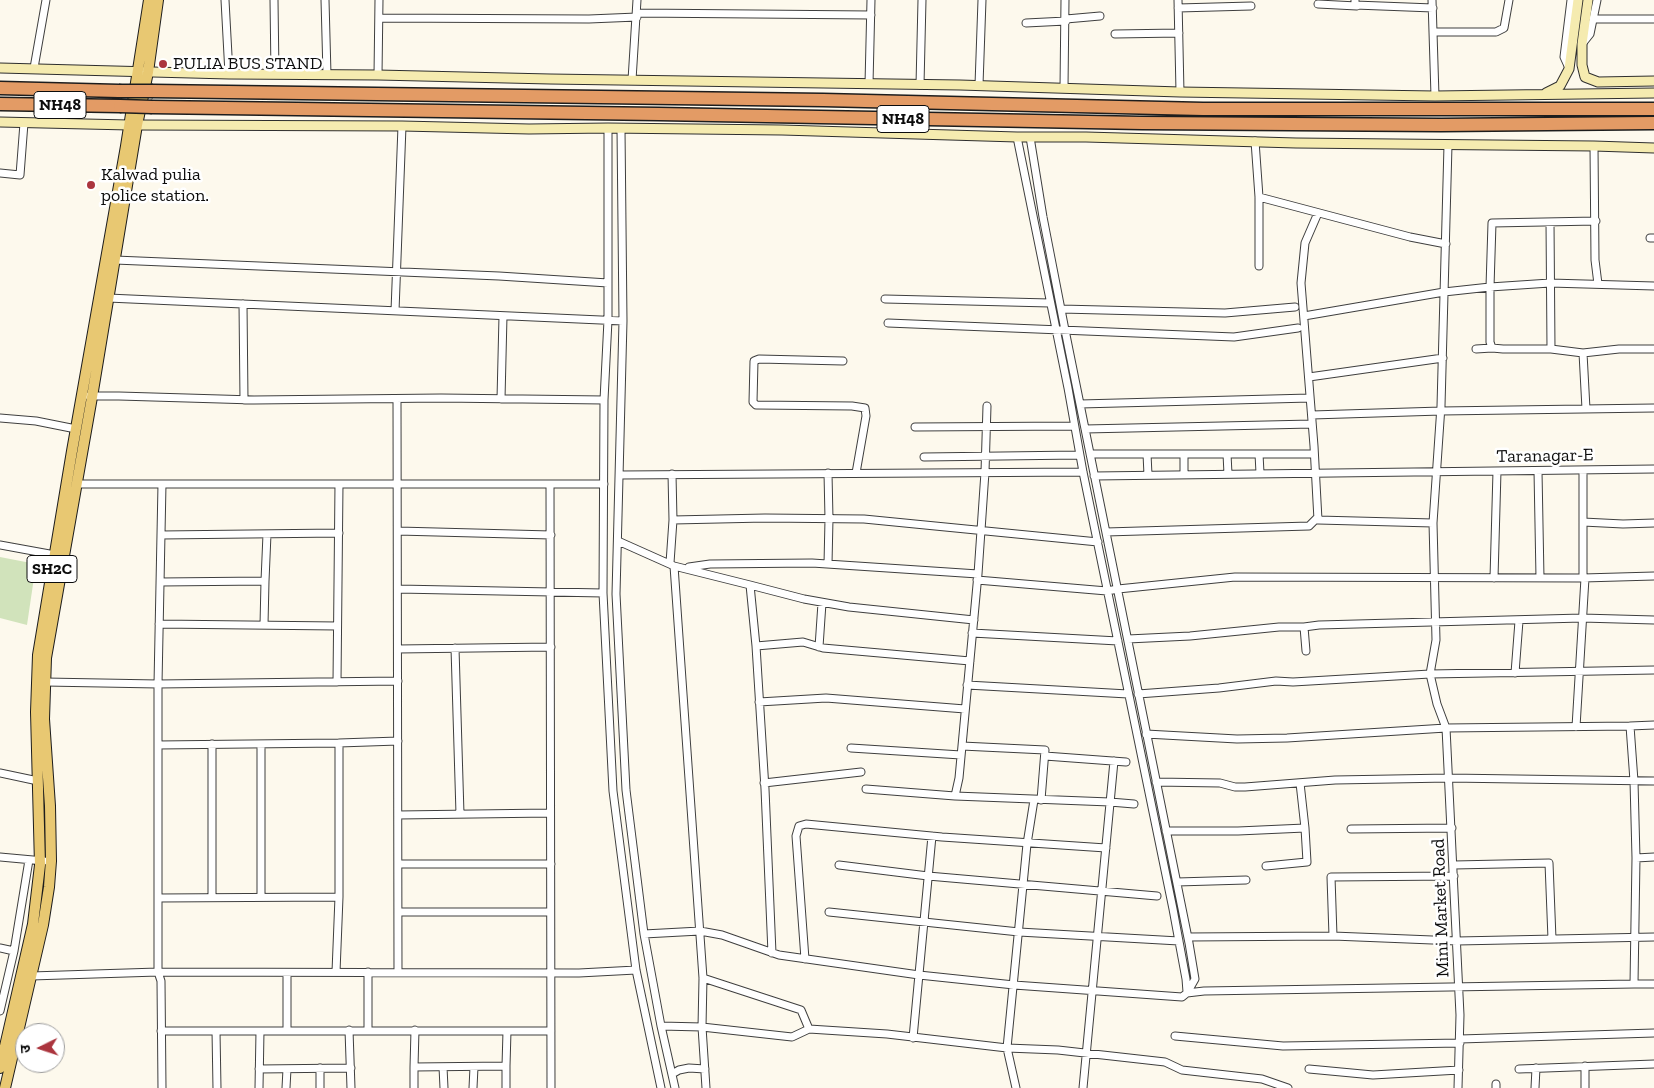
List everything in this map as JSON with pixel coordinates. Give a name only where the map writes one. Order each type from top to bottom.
[{"type":"highway","name":"NH48","points":[[0,88],[804,100],[1203,109],[1654,109]]},
{"type":"highway","name":"NH48","points":[[0,104],[1152,123],[1441,125],[1654,123]]},
{"type":"main road","name":"SH2C","points":[[143,72],[149,0]]},
{"type":"main road","name":"SH2C","points":[[0,1068],[46,861],[50,806],[42,762],[36,694],[38,655],[82,395],[158,0]]},
{"type":"main road","name":"SH2C","points":[[4,1088],[31,976],[49,888],[38,780],[42,762],[46,658],[92,397],[133,125]]},
{"type":"street","points":[[34,68],[46,0]]},
{"type":"street","points":[[225,0],[229,74]]},
{"type":"street","points":[[274,0],[274,74]]},
{"type":"street","points":[[325,0],[327,74]]},
{"type":"street","points":[[378,75],[379,0]]},
{"type":"street","points":[[632,80],[637,0]]},
{"type":"street","points":[[869,84],[871,0]]},
{"type":"street","points":[[920,84],[922,0]]},
{"type":"street","points":[[979,85],[982,0]]},
{"type":"street","points":[[1064,88],[1065,0]]},
{"type":"street","points":[[1433,32],[1496,32],[1504,28],[1509,0]]},
{"type":"street","points":[[1569,69],[1564,57],[1571,0]]},
{"type":"street","points":[[1544,94],[1560,86],[1569,69],[1578,0]]},
{"type":"street","points":[[1588,0],[1582,44],[1582,65],[1585,77],[1598,82],[1654,81]]},
{"type":"street","points":[[1582,44],[1590,34],[1597,0]]},
{"type":"street","points":[[1180,92],[1178,4],[1250,6]]},
{"type":"street","points":[[1318,4],[1433,4],[1435,96]]},
{"type":"street","points":[[379,18],[589,19],[668,12],[870,15]]},
{"type":"street","points":[[1026,22],[1100,16]]},
{"type":"street","points":[[1593,18],[1654,19]]},
{"type":"street","points":[[1115,34],[1179,33]]},
{"type":"street","points":[[0,68],[229,74],[979,85],[1180,92],[1435,96],[1654,93]]},
{"type":"street","points":[[0,122],[133,125],[402,126],[530,130],[608,128],[782,130],[1017,137],[1654,148]]},
{"type":"street","points":[[0,173],[20,175],[24,123]]},
{"type":"street","points":[[395,311],[402,126]]},
{"type":"street","points":[[608,128],[608,320],[604,400],[603,593],[613,792],[636,970],[661,1088]]},
{"type":"street","points":[[621,129],[623,321],[616,594],[626,790],[644,934],[675,1088]]},
{"type":"street","points":[[1017,137],[1056,329],[1082,472],[1179,941],[1187,993]]},
{"type":"street","points":[[644,934],[700,931],[722,935],[772,953],[805,959],[919,975],[1014,985],[1182,997],[1187,993],[1195,979],[1065,330],[1030,137]]},
{"type":"street","points":[[1255,141],[1259,197],[1259,266]]},
{"type":"street","points":[[1430,674],[1436,640],[1432,523],[1441,411],[1448,144]]},
{"type":"street","points":[[1594,146],[1595,260],[1598,284]]},
{"type":"street","points":[[1259,197],[1410,238],[1446,244]]},
{"type":"street","points":[[1318,213],[1305,243],[1301,283],[1312,415],[1318,520],[1432,523]]},
{"type":"street","points":[[1492,348],[1490,342],[1490,287],[1492,223],[1596,221]]},
{"type":"street","points":[[1550,222],[1551,349]]},
{"type":"street","points":[[114,260],[499,276],[608,283]]},
{"type":"street","points":[[1304,316],[1444,292],[1490,287],[1550,283],[1654,286]]},
{"type":"street","points":[[108,298],[623,321]]},
{"type":"street","points":[[885,299],[1050,304]]},
{"type":"street","points":[[243,304],[244,400]]},
{"type":"street","points":[[1062,309],[1225,313],[1295,307]]},
{"type":"street","points":[[501,399],[503,316]]},
{"type":"street","points":[[888,324],[1234,337],[1298,328]]},
{"type":"street","points":[[1476,349],[1551,349],[1583,353],[1619,349],[1654,349]]},
{"type":"street","points":[[1583,353],[1586,409]]},
{"type":"street","points":[[1309,377],[1443,358]]},
{"type":"street","points":[[844,361],[759,359],[754,361],[753,402],[756,405],[852,406],[865,408],[866,416],[856,473]]},
{"type":"street","points":[[82,395],[92,397],[119,396],[244,400],[604,400]]},
{"type":"street","points":[[1080,404],[1310,398]]},
{"type":"street","points":[[397,399],[398,972]]},
{"type":"street","points":[[955,796],[962,746],[978,577],[986,472],[987,406]]},
{"type":"street","points":[[1312,415],[1654,408]]},
{"type":"street","points":[[0,418],[76,429]]},
{"type":"street","points":[[1085,428],[1312,424]]},
{"type":"street","points":[[915,427],[1074,426]]},
{"type":"street","points":[[1090,454],[1314,454]]},
{"type":"street","points":[[1147,454],[1148,475]]},
{"type":"street","points":[[1184,454],[1184,474]]},
{"type":"street","points":[[1227,454],[1228,474]]},
{"type":"street","points":[[1259,454],[1260,474]]},
{"type":"street","points":[[924,457],[1080,455]]},
{"type":"street","name":"Taranagar-E","points":[[1094,476],[1654,469]]},
{"type":"street","points":[[1576,726],[1584,578],[1583,470]]},
{"type":"street","points":[[1494,578],[1497,471]]},
{"type":"street","points":[[1538,471],[1540,578]]},
{"type":"street","points":[[620,475],[1082,472]]},
{"type":"street","points":[[828,473],[830,519],[828,564]]},
{"type":"street","points":[[672,474],[672,564],[700,931],[703,978],[702,1027],[706,1088]]},
{"type":"street","points":[[77,484],[604,484]]},
{"type":"street","points":[[162,484],[158,684],[158,972],[161,981],[162,1088]]},
{"type":"street","points":[[336,682],[339,484]]},
{"type":"street","points":[[550,485],[551,1088]]},
{"type":"street","points":[[1106,532],[1309,526],[1318,517]]},
{"type":"street","points":[[673,520],[765,518],[864,519],[1098,542]]},
{"type":"street","points":[[1583,522],[1654,523]]},
{"type":"street","points":[[398,531],[551,535]]},
{"type":"street","points":[[161,535],[339,533]]},
{"type":"street","points":[[264,625],[266,534]]},
{"type":"street","points":[[618,541],[683,568],[804,600],[849,608],[974,620]]},
{"type":"street","points":[[0,545],[55,555]]},
{"type":"street","points":[[683,568],[710,564],[828,564],[978,577],[1107,591],[1235,577],[1584,578],[1654,576]]},
{"type":"street","points":[[160,582],[265,581]]},
{"type":"street","points":[[750,585],[756,646],[772,953]]},
{"type":"street","points":[[398,589],[603,593]]},
{"type":"street","points":[[819,647],[822,603]]},
{"type":"street","points":[[1128,639],[1190,636],[1273,627],[1304,628],[1319,625],[1582,618],[1654,620]]},
{"type":"street","points":[[1516,673],[1519,621]]},
{"type":"street","points":[[159,624],[337,626]]},
{"type":"street","points":[[1304,628],[1306,652]]},
{"type":"street","points":[[972,633],[1118,641]]},
{"type":"street","points":[[756,646],[803,642],[819,647],[970,661]]},
{"type":"street","points":[[398,649],[551,647]]},
{"type":"street","points":[[455,648],[460,814]]},
{"type":"street","points":[[1138,694],[1219,688],[1276,681],[1292,682],[1430,674],[1654,670]]},
{"type":"street","name":"Mini Market Road","points":[[1430,674],[1437,704],[1446,728],[1459,987],[1460,1041],[1458,1088]]},
{"type":"street","points":[[45,682],[158,684],[398,681]]},
{"type":"street","points":[[968,685],[1128,694]]},
{"type":"street","points":[[759,702],[826,698],[965,709]]},
{"type":"street","points":[[1630,726],[1636,858],[1634,984]]},
{"type":"street","points":[[1146,734],[1237,739],[1286,738],[1446,728],[1654,726]]},
{"type":"street","points":[[158,745],[398,741]]},
{"type":"street","points":[[336,972],[339,897],[339,743]]},
{"type":"street","points":[[212,744],[212,898]]},
{"type":"street","points":[[261,744],[261,898]]},
{"type":"street","points":[[962,746],[1045,750],[1037,800],[1027,844],[1008,1048],[1016,1088]]},
{"type":"street","points":[[851,748],[961,755]]},
{"type":"street","points":[[1045,756],[1126,762]]},
{"type":"street","points":[[1084,1088],[1114,761]]},
{"type":"street","points":[[764,783],[861,772]]},
{"type":"street","points":[[0,773],[38,780]]},
{"type":"street","points":[[1156,782],[1220,783],[1235,787],[1245,787],[1335,780],[1449,778],[1654,781]]},
{"type":"street","points":[[1266,866],[1307,862],[1300,783]]},
{"type":"street","points":[[866,789],[955,796],[1134,804]]},
{"type":"street","points":[[398,815],[550,813]]},
{"type":"street","points":[[805,959],[796,844],[799,826],[806,824],[1027,844],[1106,848]]},
{"type":"street","points":[[1166,831],[1238,831],[1305,828]]},
{"type":"street","points":[[1351,829],[1452,828]]},
{"type":"street","points":[[913,1038],[932,836]]},
{"type":"street","points":[[0,857],[46,861]]},
{"type":"street","points":[[1636,858],[1654,857]]},
{"type":"street","points":[[0,1011],[14,951],[29,860]]},
{"type":"street","points":[[1454,866],[1549,863],[1552,939]]},
{"type":"street","points":[[398,864],[550,864]]},
{"type":"street","points":[[839,865],[928,876],[1157,896]]},
{"type":"street","points":[[1333,936],[1331,877],[1454,876]]},
{"type":"street","points":[[1177,882],[1246,880]]},
{"type":"street","points":[[158,898],[339,897]]},
{"type":"street","points":[[398,912],[550,912]]},
{"type":"street","points":[[829,912],[1019,932],[1179,941]]},
{"type":"street","points":[[1188,938],[1333,936],[1457,941],[1654,937]]},
{"type":"street","points":[[633,949],[647,947]]},
{"type":"street","points":[[0,948],[14,951]]},
{"type":"street","points":[[31,976],[158,972],[550,973],[636,970]]},
{"type":"street","points":[[368,972],[368,1030]]},
{"type":"street","points":[[287,973],[287,1031]]},
{"type":"street","points":[[703,978],[801,1010],[809,1029]]},
{"type":"street","points":[[1187,993],[1204,991],[1654,984]]},
{"type":"street","points":[[661,1026],[702,1027],[792,1037],[809,1029],[1008,1048],[1058,1050],[1165,1062],[1182,1070],[1262,1079],[1288,1088]]},
{"type":"street","points":[[349,1030],[351,1088]]},
{"type":"street","points":[[414,1088],[415,1030]]},
{"type":"street","points":[[161,1031],[551,1031]]},
{"type":"street","points":[[216,1031],[217,1088]]},
{"type":"street","points":[[259,1088],[260,1031]]},
{"type":"street","points":[[506,1088],[507,1031]]},
{"type":"street","points":[[1175,1036],[1283,1046],[1654,1033]]},
{"type":"street","points":[[1519,1069],[1654,1064]]},
{"type":"street","points":[[414,1067],[506,1066]]},
{"type":"street","points":[[1585,1066],[1585,1088]]},
{"type":"street","points":[[443,1067],[444,1088]]},
{"type":"street","points":[[473,1088],[474,1067]]},
{"type":"street","points":[[320,1068],[320,1088]]},
{"type":"street","points":[[259,1069],[351,1068]]},
{"type":"street","points":[[672,1074],[678,1070],[688,1068],[705,1069]]},
{"type":"street","points":[[1535,1088],[1536,1068]]},
{"type":"street","points":[[286,1069],[286,1088]]},
{"type":"street","points":[[1309,1069],[1373,1076],[1459,1070]]},
{"type":"green space","points":[[0,557],[36,564],[27,625],[0,618]]},
{"type":"place","name":"PULIA BUS STAND","points":[[163,64]]},
{"type":"place","name":"Kalwad pulia police station.","points":[[91,185]]}]
